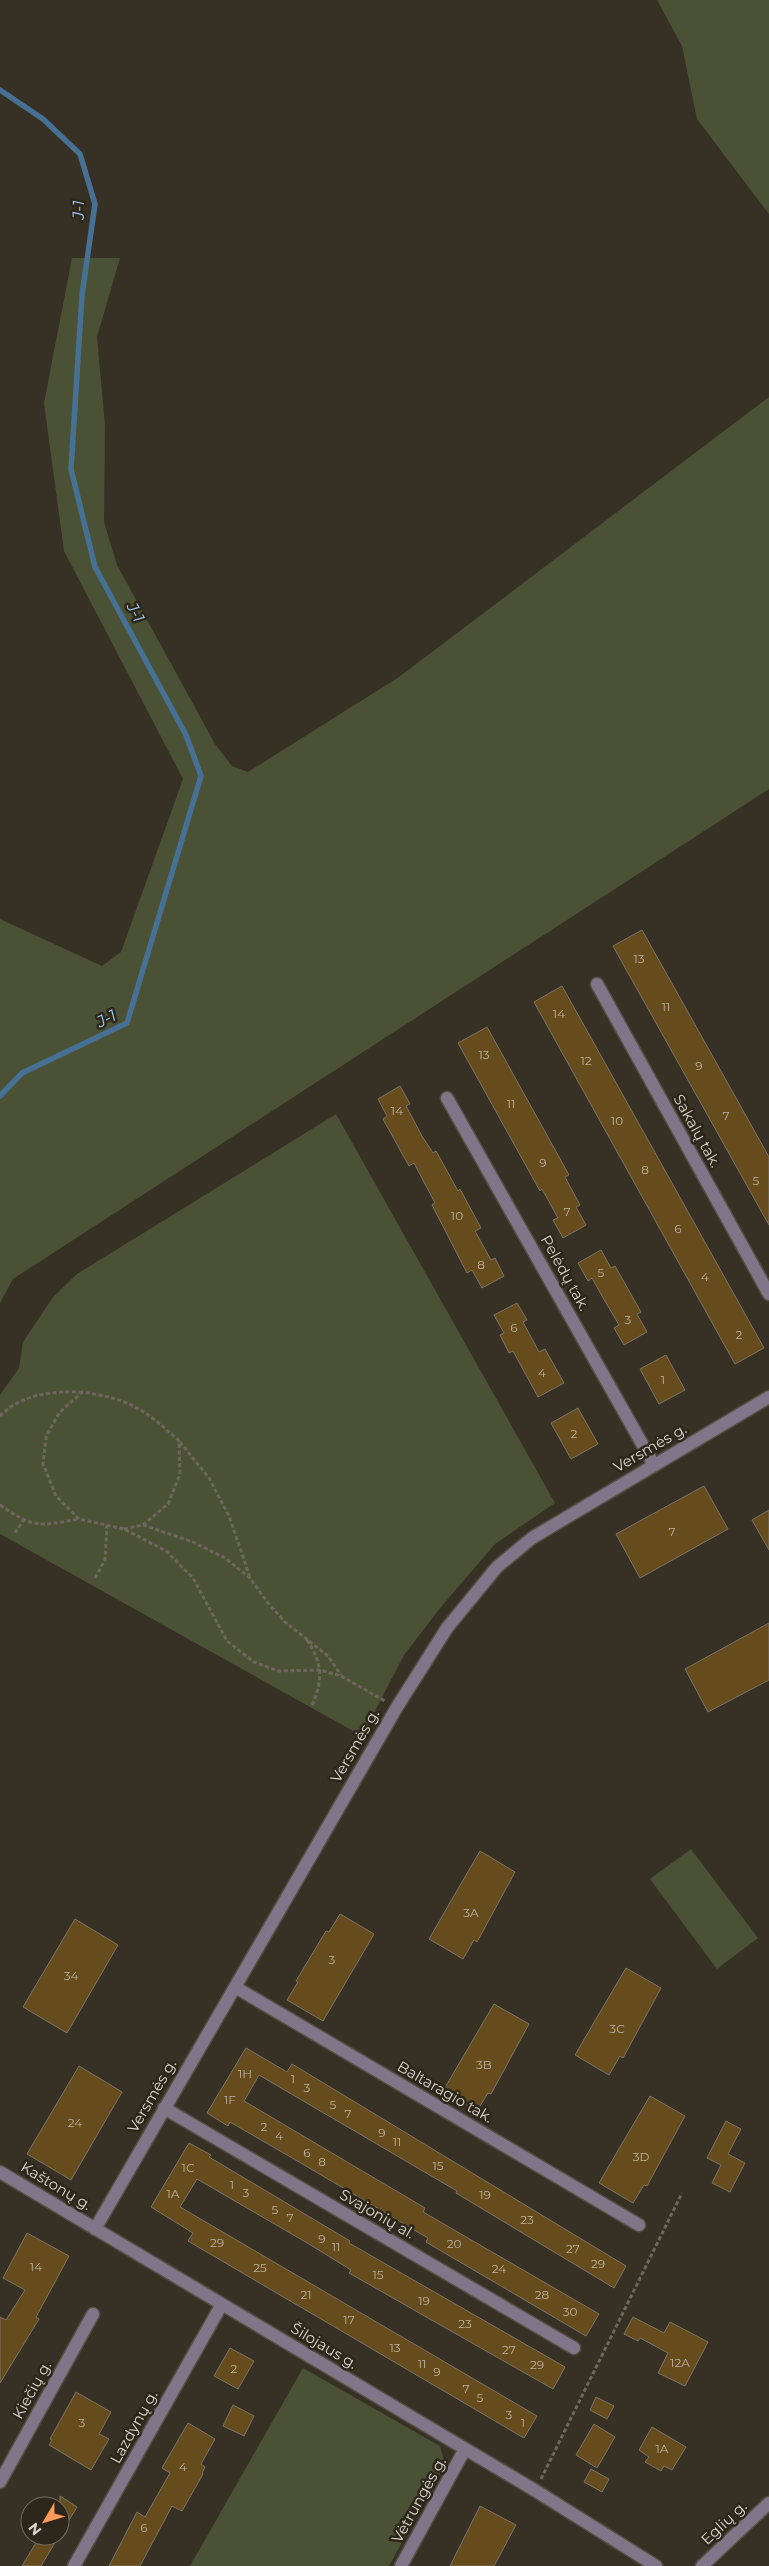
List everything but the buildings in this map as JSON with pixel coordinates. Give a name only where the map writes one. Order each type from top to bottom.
[{"type":"street","name":"Sakalų tak.","points":[[597,984],[769,1294]]},
{"type":"street","name":"Pelėdų tak.","points":[[447,1098],[654,1465]]},
{"type":"street","name":"Versmės g.","points":[[95,2228],[396,1707],[447,1628],[496,1567],[532,1538],[769,1397]]},
{"type":"street","name":"Baltaragio tak.","points":[[235,1987],[639,2225]]},
{"type":"street","name":"Svajonių al.","points":[[164,2108],[574,2348]]},
{"type":"street","name":"Kaštonų g.","points":[[0,2172],[95,2228]]},
{"type":"street","name":"Šilojaus g.","points":[[95,2228],[465,2448],[656,2566]]},
{"type":"street","name":"Lazdynų g.","points":[[74,2566],[222,2304]]},
{"type":"street","name":"Kiečių g.","points":[[0,2482],[93,2314]]},
{"type":"street","name":"Vėtrungės g.","points":[[401,2566],[465,2448]]},
{"type":"street","name":"Eglių g.","points":[[702,2566],[769,2503]]},
{"type":"path","points":[[0,1416],[28,1398],[56,1391],[82,1392],[131,1403],[155,1418],[179,1441],[209,1478],[228,1516],[250,1578]]},
{"type":"path","points":[[79,1519],[56,1496],[43,1464],[46,1437],[59,1413],[82,1392]]},
{"type":"path","points":[[124,1529],[142,1525],[168,1504],[180,1474],[179,1441]]},
{"type":"path","points":[[0,1506],[23,1521],[44,1525],[79,1519],[124,1529],[166,1551],[193,1578],[227,1640],[254,1662],[278,1670],[320,1670],[341,1676],[396,1707]]},
{"type":"path","points":[[15,1533],[23,1521]]},
{"type":"path","points":[[95,1578],[105,1560],[106,1525]]},
{"type":"path","points":[[142,1525],[193,1542],[225,1558],[250,1578],[268,1603],[286,1622],[328,1656],[341,1676]]},
{"type":"path","points":[[304,1635],[316,1654],[320,1670],[319,1687],[312,1706]]},
{"type":"path","points":[[536,2491],[682,2193]]},
{"type":"green space","points":[[657,0],[769,0],[769,214],[697,119],[682,46]]},
{"type":"green space","points":[[72,258],[120,258],[97,337],[105,425],[104,522],[117,565],[215,744],[232,766],[248,772],[399,677],[769,397],[769,789],[13,1279],[0,1303],[0,919],[102,966],[121,952],[183,779],[64,551],[44,403]]},
{"type":"green space","points":[[336,1114],[555,1503],[495,1544],[441,1607],[404,1655],[362,1736],[0,1534],[0,1395],[19,1368],[23,1342],[53,1297],[77,1274]]},
{"type":"green space","points":[[691,1849],[758,1938],[717,1969],[650,1879]]},
{"type":"green space","points":[[303,2368],[440,2446],[445,2464],[389,2566],[190,2566]]},
{"type":"waterway","name":"J-1","points":[[0,90],[43,119],[80,154],[95,204],[82,295],[71,469],[95,567],[186,735],[201,776],[127,1023],[22,1073],[0,1096]]}]
